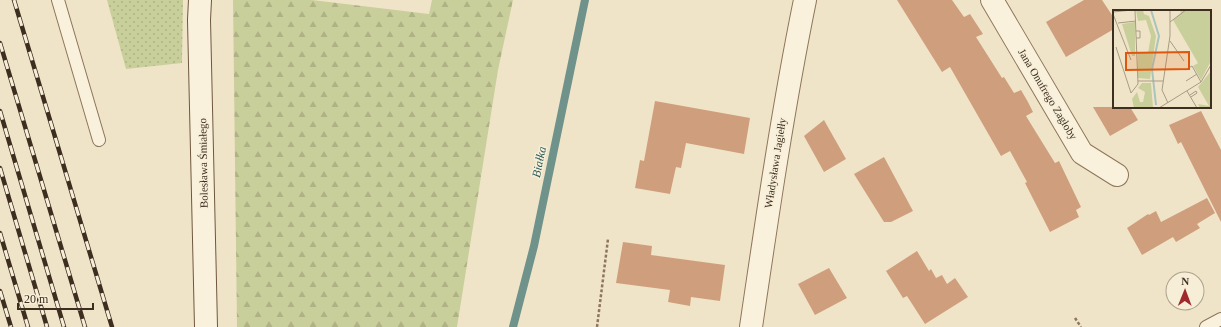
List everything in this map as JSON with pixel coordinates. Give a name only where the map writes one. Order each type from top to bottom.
[{"type":"street","name":"Bolesława Śmiałego","points":[[200,0],[199,20],[206,327]]},
{"type":"street","name":"Władysława Jagiełły","points":[[751,327],[778,144],[805,0]]},
{"type":"street","name":"Jana Onufrego Zagłoby","points":[[992,0],[1082,153],[1117,175]]},
{"type":"lane","points":[[58,0],[99,140]]},
{"type":"lane","points":[[1206,327],[1221,319]]},
{"type":"path","points":[[597,327],[608,239]]},
{"type":"path","points":[[1075,318],[1081,327]]},
{"type":"green space","points":[[107,0],[183,0],[182,63],[126,69]]},
{"type":"green space","points":[[233,0],[312,0],[429,14],[432,0],[513,0],[498,70],[457,327],[237,327]]},
{"type":"building","points":[[897,0],[952,0],[964,17],[970,14],[983,34],[976,37],[1002,78],[1004,77],[1014,93],[1021,90],[1028,102],[1033,112],[1026,116],[1055,163],[1059,161],[1081,207],[1076,210],[1079,217],[1050,232],[1025,183],[1027,182],[1010,151],[1001,156],[950,67],[942,72]]},
{"type":"building","points":[[1084,0],[1102,0],[1113,16],[1113,30],[1066,57],[1046,22]]},
{"type":"building","points":[[655,101],[750,118],[744,154],[686,143],[681,168],[676,167],[670,194],[635,188],[640,160],[644,161]]},
{"type":"building","points":[[1093,107],[1131,108],[1138,120],[1110,136]]},
{"type":"building","points":[[1201,111],[1221,150],[1221,222],[1181,142],[1178,144],[1169,125]]},
{"type":"building","points":[[824,120],[846,159],[824,172],[804,136]]},
{"type":"building","points":[[884,157],[913,211],[891,222],[884,222],[854,174]]},
{"type":"building","points":[[1207,198],[1215,213],[1197,224],[1200,228],[1176,242],[1173,237],[1142,255],[1127,228],[1148,214],[1149,215],[1156,211],[1161,222]]},
{"type":"building","points":[[623,242],[652,246],[651,255],[725,265],[720,301],[691,297],[690,306],[668,302],[670,290],[616,283]]},
{"type":"building","points":[[917,251],[929,271],[931,269],[936,278],[942,275],[947,284],[955,278],[968,297],[925,324],[907,296],[903,298],[886,271]]},
{"type":"building","points":[[829,268],[847,298],[815,315],[798,284]]},
{"type":"waterway","name":"Białka","points":[[513,327],[534,246],[585,0]]},
{"type":"railway","points":[[14,0],[112,327]]},
{"type":"railway","points":[[0,43],[85,327]]},
{"type":"railway","points":[[0,111],[64,327]]},
{"type":"railway","points":[[0,168],[47,327]]},
{"type":"railway","points":[[0,233],[28,327]]},
{"type":"railway","points":[[0,291],[11,327]]}]
